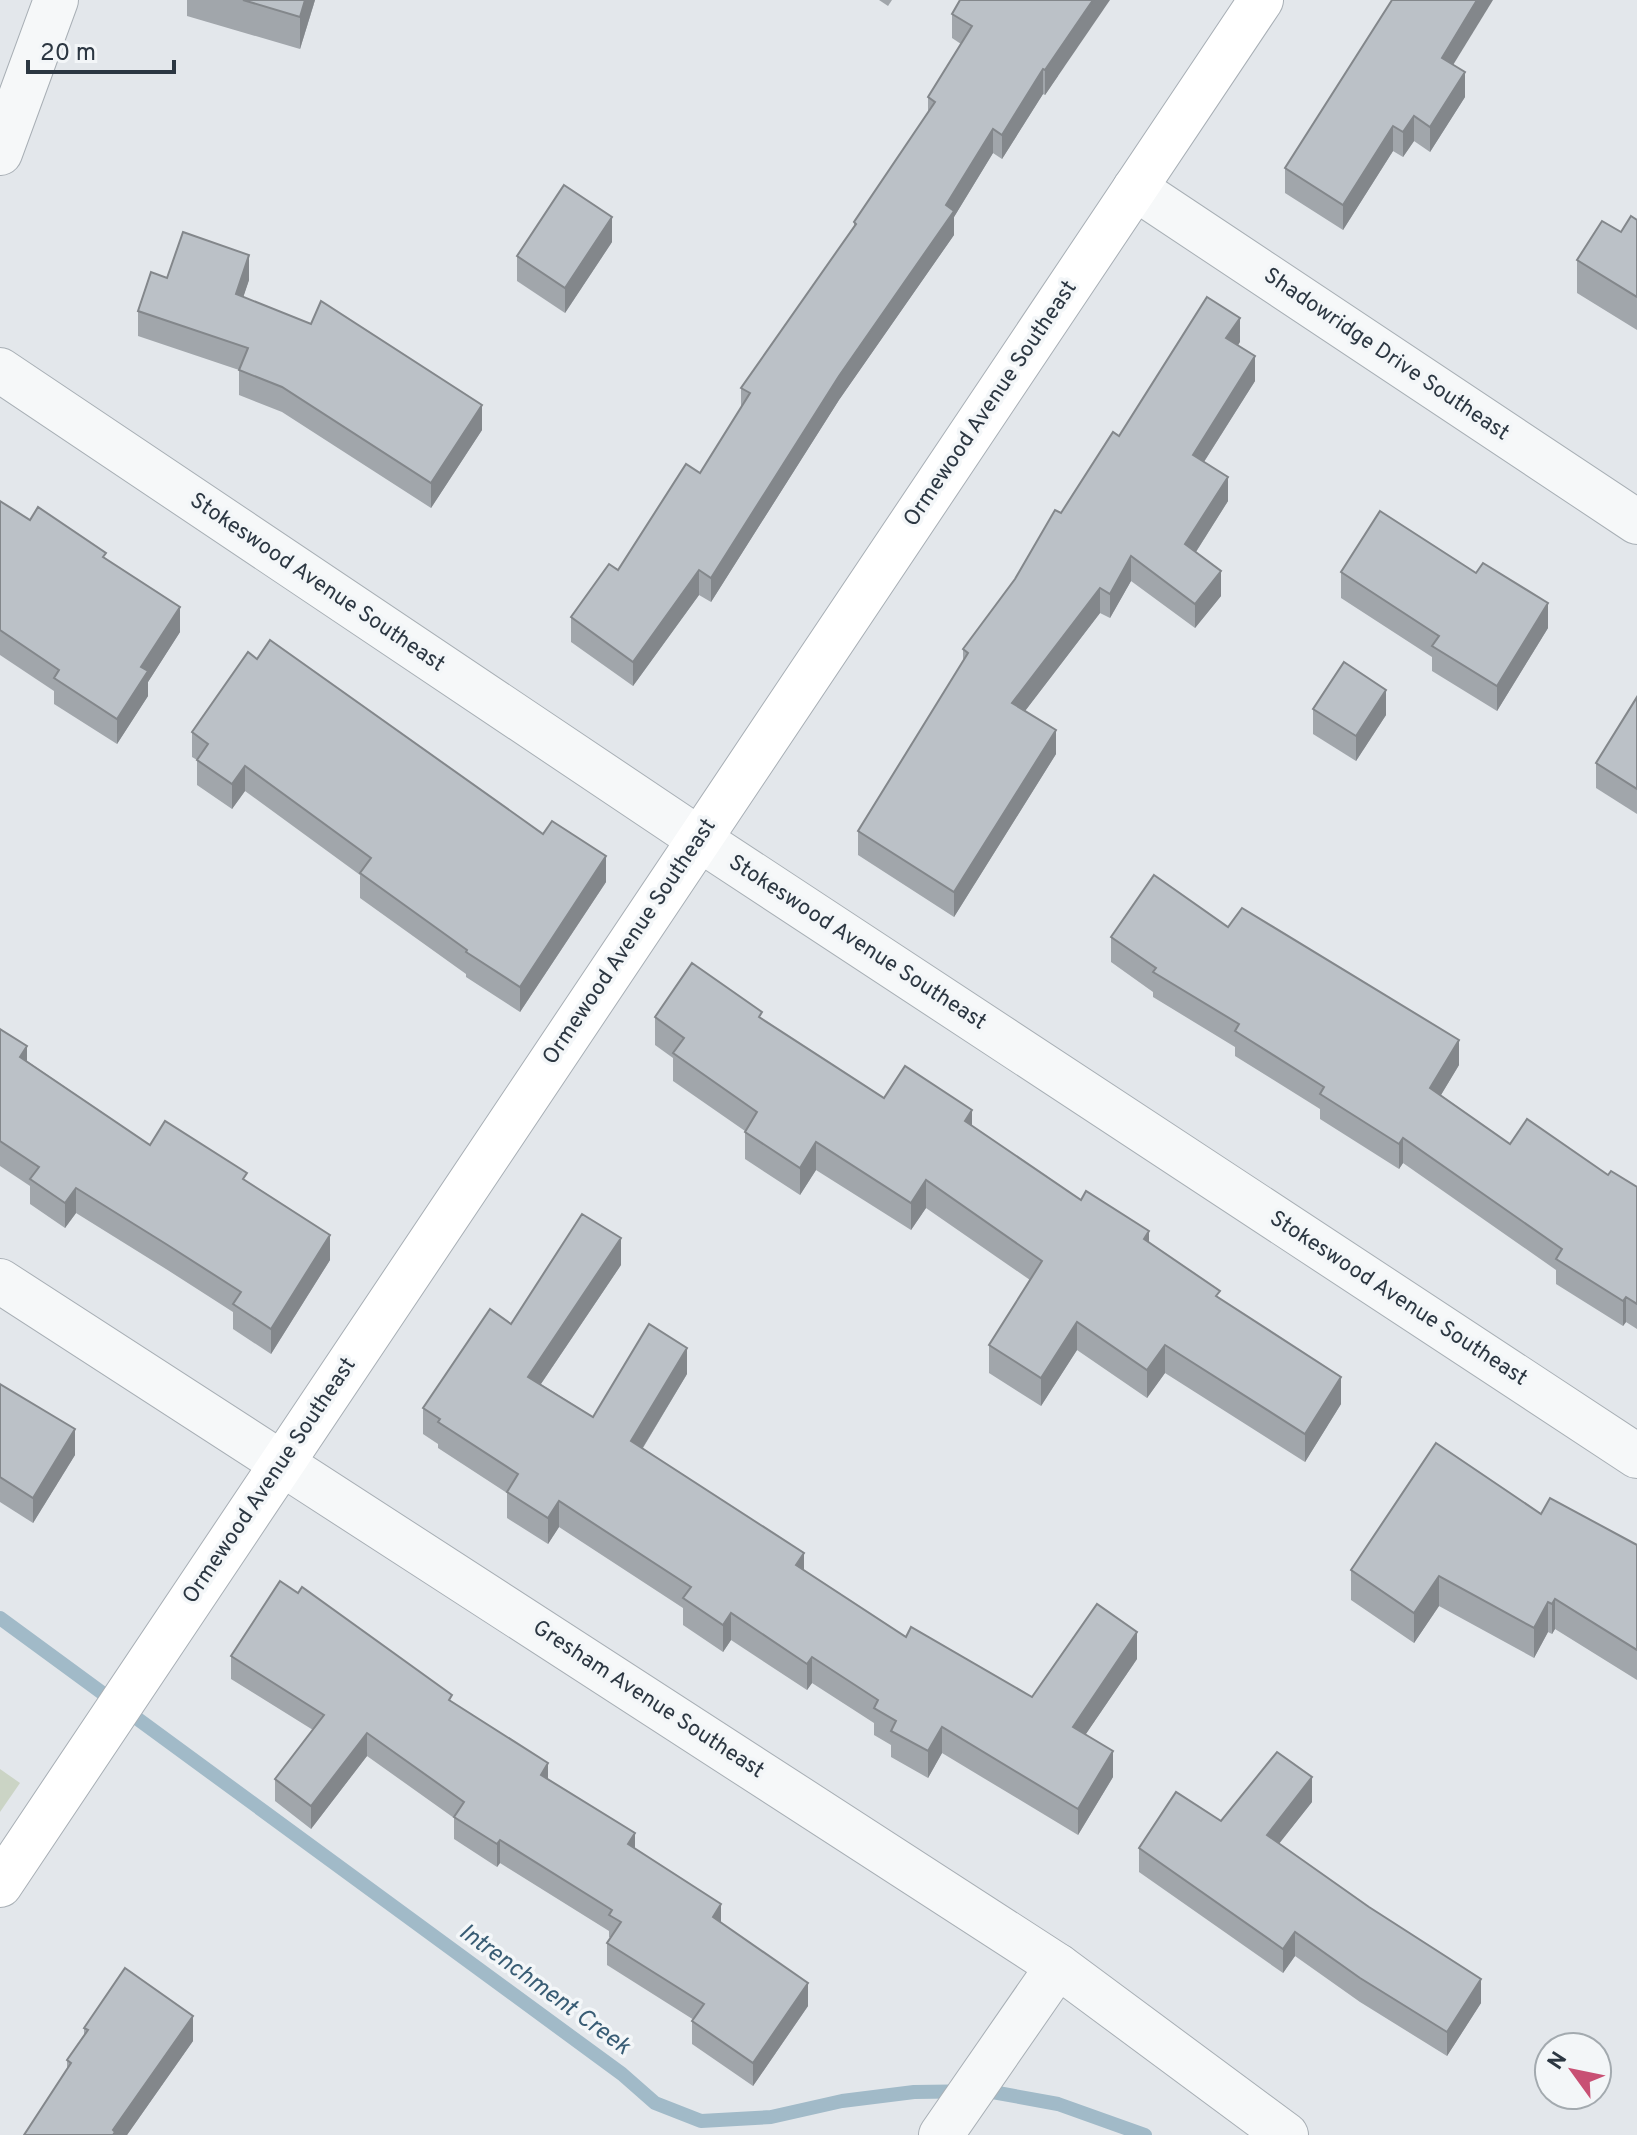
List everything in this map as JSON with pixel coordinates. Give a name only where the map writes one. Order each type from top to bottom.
[{"type":"street","points":[[0,153],[56,0]]},
{"type":"street","name":"Ormewood Avenue Southeast","points":[[0,1885],[1261,0]]},
{"type":"street","name":"Shadowridge Drive Southeast","points":[[1135,188],[1637,522]]},
{"type":"street","name":"Stokeswood Avenue Southeast","points":[[0,370],[699,839],[1637,1456]]},
{"type":"street","name":"Gresham Avenue Southeast","points":[[0,1281],[1058,1966],[1286,2135]]},
{"type":"street","points":[[941,2135],[1058,1966]]},
{"type":"green space","points":[[0,1769],[20,1783],[0,1812]]},
{"type":"building","points":[[243,0],[305,0],[300,17]]},
{"type":"building","points":[[960,0],[1093,0],[1043,69],[1002,135],[993,129],[946,205],[954,211],[839,376],[711,578],[699,570],[633,662],[571,617],[609,564],[618,570],[686,464],[700,473],[750,393],[741,388],[856,224],[854,222],[935,102],[928,97],[972,26],[952,14]]},
{"type":"building","points":[[1392,0],[1477,0],[1442,58],[1465,72],[1430,127],[1414,116],[1403,132],[1393,126],[1343,205],[1285,168]]},
{"type":"building","points":[[564,185],[612,217],[565,288],[517,256]]},
{"type":"building","points":[[1631,216],[1637,220],[1637,297],[1577,260],[1602,221],[1621,232]]},
{"type":"building","points":[[183,232],[249,255],[236,294],[311,324],[321,301],[482,405],[431,483],[282,387],[239,370],[248,348],[138,311],[151,272],[167,278]]},
{"type":"building","points":[[1207,297],[1240,318],[1226,338],[1255,356],[1193,455],[1228,477],[1185,544],[1221,571],[1195,604],[1131,556],[1110,594],[1100,588],[1012,703],[1056,730],[954,892],[858,831],[968,653],[963,649],[1015,579],[1055,510],[1061,513],[1113,432],[1119,436]]},
{"type":"building","points":[[0,501],[30,520],[38,507],[106,553],[103,557],[180,607],[141,667],[148,671],[117,719],[54,678],[59,670],[0,630]]},
{"type":"building","points":[[1380,511],[1476,573],[1483,563],[1548,603],[1497,686],[1432,646],[1439,636],[1341,572]]},
{"type":"building","points":[[270,640],[543,834],[552,821],[606,856],[520,987],[466,952],[360,873],[371,858],[245,766],[232,784],[197,760],[208,744],[192,732],[248,652],[257,659]]},
{"type":"building","points":[[1344,662],[1386,690],[1356,736],[1313,709]]},
{"type":"building","points":[[1637,697],[1637,789],[1596,763]]},
{"type":"building","points":[[1154,875],[1228,927],[1242,908],[1459,1040],[1430,1088],[1510,1144],[1527,1119],[1608,1175],[1611,1171],[1637,1187],[1637,1304],[1626,1297],[1623,1301],[1556,1259],[1562,1249],[1403,1138],[1399,1144],[1320,1094],[1324,1087],[1235,1031],[1239,1024],[1153,972],[1156,968],[1111,937]]},
{"type":"building","points":[[692,963],[762,1012],[759,1017],[884,1098],[905,1066],[972,1110],[965,1121],[1081,1200],[1086,1191],[1149,1231],[1144,1239],[1220,1291],[1216,1296],[1341,1377],[1305,1434],[1165,1345],[1147,1370],[1077,1322],[1041,1378],[989,1345],[1042,1261],[926,1180],[911,1203],[816,1142],[800,1168],[745,1132],[757,1112],[673,1053],[684,1038],[655,1017]]},
{"type":"building","points":[[0,1029],[27,1046],[20,1057],[150,1145],[165,1121],[247,1173],[243,1179],[330,1235],[271,1329],[233,1304],[241,1292],[166,1244],[76,1188],[65,1203],[30,1179],[39,1167],[0,1141]]},
{"type":"building","points":[[582,1214],[621,1238],[528,1377],[593,1417],[649,1324],[687,1348],[631,1441],[804,1553],[796,1565],[906,1637],[911,1627],[1032,1697],[1097,1604],[1137,1632],[1073,1727],[1113,1751],[1078,1809],[942,1727],[928,1751],[891,1731],[896,1721],[874,1708],[878,1700],[812,1657],[807,1664],[731,1613],[723,1625],[683,1598],[691,1587],[559,1501],[548,1518],[507,1492],[518,1474],[438,1422],[440,1419],[423,1408],[490,1309],[511,1324]]},
{"type":"building","points":[[0,1384],[75,1429],[33,1498],[0,1477]]},
{"type":"building","points":[[1436,1443],[1541,1514],[1550,1498],[1637,1545],[1637,1650],[1555,1599],[1552,1604],[1548,1602],[1534,1628],[1439,1576],[1414,1613],[1351,1570]]},
{"type":"building","points":[[280,1581],[298,1593],[302,1587],[452,1695],[449,1700],[548,1763],[541,1775],[635,1833],[628,1844],[721,1904],[713,1917],[808,1983],[753,2063],[692,2021],[704,2004],[607,1943],[621,1922],[609,1915],[612,1910],[500,1840],[497,1844],[454,1817],[464,1802],[367,1733],[311,1806],[275,1779],[324,1715],[231,1656]]},
{"type":"building","points":[[1277,1752],[1312,1777],[1267,1835],[1369,1907],[1481,1979],[1447,2032],[1360,1978],[1295,1932],[1283,1949],[1139,1848],[1176,1792],[1221,1821]]},
{"type":"building","points":[[125,1968],[193,2016],[113,2130],[113,2135],[24,2135],[71,2063],[67,2060],[88,2030],[84,2028]]},
{"type":"waterway","name":"Intrenchment Creek","points":[[0,1618],[622,2074],[655,2103],[701,2121],[771,2117],[842,2101],[914,2092],[987,2091],[1058,2104],[1145,2135]]}]
